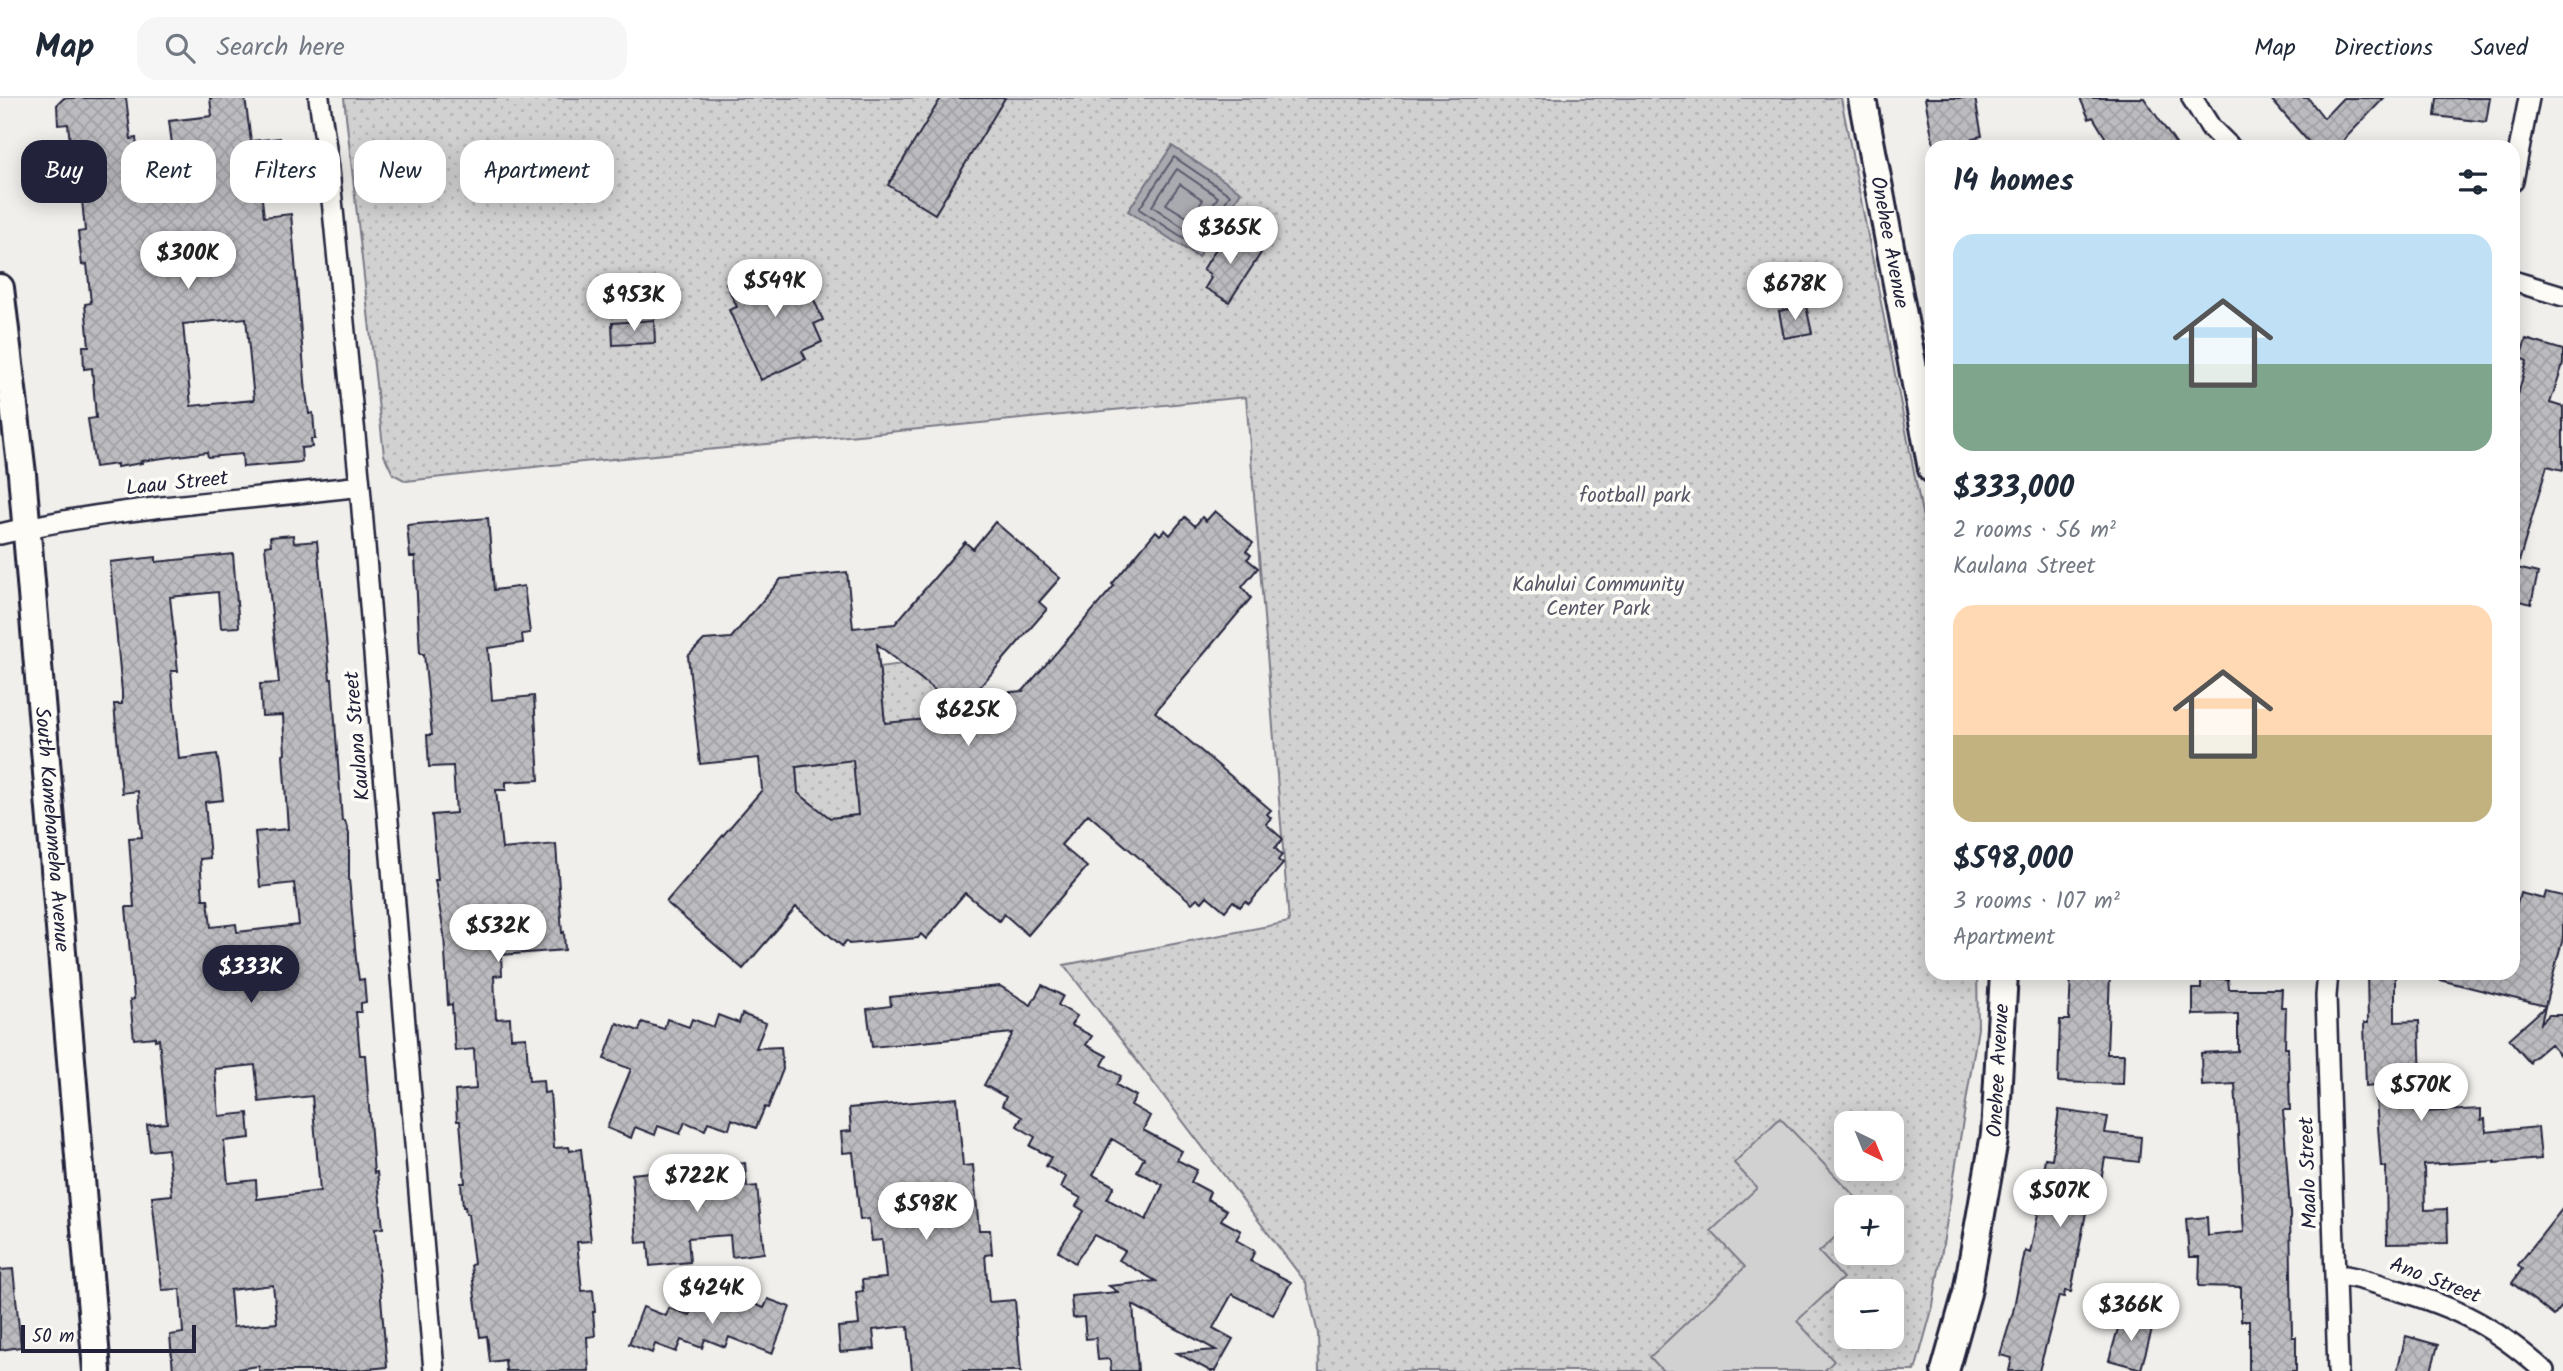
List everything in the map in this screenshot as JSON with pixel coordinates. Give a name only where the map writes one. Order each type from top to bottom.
[{"type":"street","name":"Kaulana Street","points":[[319,98],[360,486],[434,1371]]},
{"type":"street","name":"Onehee Avenue","points":[[1862,98],[1925,432]]},
{"type":"street","points":[[2192,98],[2211,128],[2223,140]]},
{"type":"street","points":[[2520,145],[2529,98]]},
{"type":"street","points":[[2520,283],[2563,296]]},
{"type":"street","name":"South Kamehameha Avenue","points":[[0,288],[26,528],[97,1371]]},
{"type":"street","name":"Laau Street","points":[[0,534],[106,514],[360,486]]},
{"type":"street","name":"Onehee Avenue","points":[[1945,1371],[1967,1293],[1995,1134],[2004,980]]},
{"type":"street","name":"Maalo Street","points":[[2327,980],[2338,1371]]},
{"type":"street","name":"Ano Street","points":[[2336,1275],[2354,1276],[2427,1299],[2469,1316],[2507,1339],[2544,1371]]},
{"type":"green space","name":"Kahului Community Center Park","points":[[344,98],[1841,98],[1925,528],[1925,980],[1977,980],[1978,1028],[1933,1306],[1915,1371],[1319,1371],[1318,1334],[1306,1283],[1064,965],[1289,922],[1246,397],[406,481],[393,474],[384,455],[356,203],[446,203],[446,140],[354,140],[354,187]]},
{"type":"green space","points":[[902,664],[936,691],[940,737],[885,723],[879,667]]},
{"type":"green space","points":[[853,760],[855,782],[876,813],[830,818],[798,793],[796,767]]},
{"type":"green space","points":[[1780,1118],[1834,1175],[1834,1181],[1840,1181],[1854,1195],[1834,1195],[1834,1238],[1819,1252],[1843,1278],[1834,1279],[1834,1286],[1797,1321],[1834,1361],[1824,1371],[1663,1371],[1650,1357],[1745,1267],[1711,1231],[1757,1188],[1734,1163]]},
{"type":"water","points":[[1172,146],[1241,192],[1198,257],[1128,211]]},
{"type":"building","points":[[64,98],[126,98],[131,139],[136,140],[121,140],[121,203],[216,203],[216,140],[171,140],[169,121],[212,116],[210,98],[245,98],[251,140],[230,140],[230,203],[262,203],[264,217],[291,214],[306,393],[309,414],[313,413],[315,439],[311,439],[312,447],[301,448],[302,462],[243,467],[242,454],[208,457],[207,452],[117,467],[117,464],[95,467],[88,419],[96,418],[92,368],[84,369],[83,346],[89,346],[85,304],[91,303],[87,264],[82,265],[78,232],[85,231],[82,203],[107,203],[107,140],[70,140],[68,124],[58,125],[57,105]],"holes":[[[246,318],[254,400],[191,406],[183,324]]]},
{"type":"building","points":[[941,98],[1005,98],[935,214],[888,185]]},
{"type":"building","points":[[1925,98],[1975,98],[1982,136],[1972,140],[1933,140]]},
{"type":"building","points":[[2080,98],[2144,98],[2173,140],[2107,140],[2093,117],[2089,119]]},
{"type":"building","points":[[2270,98],[2308,98],[2324,118],[2343,98],[2384,98],[2344,140],[2307,140]]},
{"type":"building","points":[[2437,98],[2490,98],[2486,122],[2435,116]]},
{"type":"building","points":[[1226,232],[1261,253],[1229,302],[1205,288],[1211,278],[1210,274],[1203,270]]},
{"type":"building","points":[[765,266],[773,283],[801,271],[823,320],[814,324],[822,342],[802,351],[806,359],[761,380],[729,310],[737,307],[726,283]]},
{"type":"building","points":[[1806,306],[1812,333],[1784,338],[1779,311]]},
{"type":"building","points":[[654,320],[655,343],[613,345],[612,323]]},
{"type":"building","points":[[2526,339],[2563,350],[2563,364],[2550,403],[2563,407],[2563,470],[2547,466],[2520,558],[2520,387],[2527,361],[2520,358]]},
{"type":"building","points":[[1215,511],[1253,543],[1246,551],[1251,555],[1247,559],[1258,568],[1242,587],[1251,598],[1155,712],[1271,810],[1267,814],[1271,818],[1266,824],[1283,839],[1275,848],[1282,855],[1278,860],[1283,864],[1249,904],[1245,901],[1240,907],[1233,901],[1225,911],[1207,896],[1202,902],[1197,898],[1192,903],[1088,814],[1061,845],[1087,867],[1028,935],[1004,914],[999,921],[965,893],[926,939],[921,934],[918,938],[849,944],[846,941],[842,946],[796,907],[743,969],[666,902],[762,790],[759,758],[700,764],[688,656],[704,640],[731,638],[781,579],[847,572],[853,628],[895,624],[965,542],[973,549],[995,522],[1060,578],[1039,602],[1047,609],[973,695],[1023,691],[1114,586],[1112,584],[1156,531],[1160,535],[1165,530],[1170,535],[1185,517],[1195,526],[1202,517],[1206,521]],"holes":[[[877,644],[936,691],[938,718],[885,723]],[[853,760],[858,815],[830,818],[798,793],[796,767]]]},
{"type":"building","points":[[488,518],[494,590],[524,586],[530,633],[522,634],[523,643],[488,648],[492,700],[534,696],[539,780],[506,782],[506,790],[496,790],[502,849],[556,844],[565,950],[501,955],[502,975],[494,976],[496,1019],[510,1018],[511,1038],[526,1037],[529,1081],[543,1080],[544,1093],[550,1092],[554,1148],[569,1147],[570,1151],[581,1149],[591,1241],[577,1242],[582,1291],[593,1290],[595,1312],[595,1336],[587,1337],[589,1371],[506,1371],[505,1360],[490,1362],[487,1336],[480,1337],[468,1214],[463,1207],[461,1183],[465,1183],[455,1091],[476,1089],[474,1049],[455,1051],[452,1004],[448,1005],[444,934],[435,880],[438,880],[432,815],[456,813],[453,766],[429,767],[427,735],[432,735],[424,654],[420,654],[415,557],[410,557],[407,525]]},
{"type":"building","points":[[293,535],[294,543],[317,541],[332,679],[342,821],[345,821],[349,834],[349,878],[356,959],[359,980],[364,979],[366,1002],[361,1003],[361,1012],[356,1012],[360,1055],[365,1055],[374,1173],[377,1172],[383,1228],[375,1229],[387,1367],[348,1371],[259,1371],[259,1366],[223,1371],[173,1371],[170,1335],[183,1333],[180,1289],[162,1290],[152,1197],[172,1195],[168,1149],[150,1151],[147,1125],[167,1123],[159,1039],[134,1039],[130,1000],[134,999],[126,907],[134,907],[129,838],[142,837],[138,791],[122,793],[114,704],[122,704],[122,692],[110,562],[156,557],[156,562],[233,554],[239,627],[221,628],[218,592],[170,597],[178,671],[171,671],[179,759],[217,754],[220,772],[223,800],[205,802],[210,858],[200,859],[203,899],[208,899],[211,927],[236,924],[237,932],[299,925],[294,883],[260,887],[255,832],[288,829],[283,715],[262,716],[260,684],[279,683],[265,546],[271,545],[270,537]],"holes":[[[255,1065],[259,1102],[312,1096],[320,1191],[257,1199],[256,1180],[228,1183],[224,1141],[250,1138],[248,1113],[219,1116],[215,1069]],[[273,1285],[277,1323],[233,1327],[230,1290]]]},
{"type":"building","points":[[2520,569],[2538,573],[2531,604],[2520,601]]},
{"type":"building","points":[[2546,892],[2563,896],[2563,938],[2545,1006],[2440,980],[2520,980],[2520,893],[2544,899]]},
{"type":"building","points":[[2071,980],[2110,980],[2107,1054],[2124,1054],[2123,1084],[2058,1082],[2060,1020],[2069,1020]]},
{"type":"building","points":[[2201,980],[2228,980],[2229,989],[2282,989],[2281,1007],[2286,1007],[2285,1048],[2288,1048],[2290,1110],[2283,1110],[2290,1210],[2292,1337],[2296,1337],[2296,1371],[2249,1371],[2249,1321],[2241,1321],[2241,1287],[2199,1286],[2200,1257],[2189,1257],[2186,1219],[2207,1217],[2208,1236],[2244,1232],[2235,1084],[2202,1086],[2201,1053],[2238,1051],[2238,1014],[2193,1015],[2193,989],[2201,989]]},
{"type":"building","points":[[2367,980],[2395,980],[2395,1022],[2419,1021],[2422,1112],[2481,1109],[2481,1120],[2485,1119],[2486,1132],[2538,1127],[2541,1159],[2424,1165],[2425,1210],[2447,1209],[2448,1243],[2387,1244],[2386,1167],[2381,1167],[2375,1085],[2366,1086],[2364,1023],[2368,1023]]},
{"type":"building","points":[[1042,985],[1063,996],[1058,1005],[1077,1016],[1071,1025],[1092,1036],[1086,1045],[1107,1056],[1102,1065],[1121,1076],[1116,1085],[1136,1096],[1131,1105],[1150,1116],[1143,1130],[1182,1151],[1177,1160],[1197,1170],[1191,1182],[1210,1192],[1207,1199],[1227,1210],[1221,1220],[1241,1231],[1236,1240],[1255,1251],[1250,1261],[1291,1282],[1273,1315],[1232,1294],[1213,1328],[1233,1339],[1215,1371],[1210,1371],[1177,1353],[1216,1350],[1133,1305],[1138,1371],[1111,1371],[1110,1359],[1098,1360],[1096,1338],[1086,1339],[1084,1317],[1073,1318],[1071,1296],[1118,1292],[1109,1286],[1156,1281],[1119,1260],[1125,1251],[1094,1235],[1075,1263],[1058,1251],[1084,1211],[1076,1206],[1081,1198],[1061,1187],[1066,1177],[1046,1166],[1051,1157],[1030,1146],[1035,1137],[1017,1126],[1022,1117],[1002,1105],[1006,1097],[984,1085],[1013,1033],[872,1047],[867,1009],[891,1006],[890,997],[1000,986],[1031,1005]],"holes":[[[1112,1139],[1144,1158],[1137,1171],[1163,1185],[1146,1220],[1107,1199],[1114,1186],[1093,1175]]]},
{"type":"building","points":[[2545,1007],[2541,1023],[2549,1015],[2563,1015],[2563,1059],[2550,1044],[2530,1063],[2509,1039]]},
{"type":"building","points":[[742,1014],[766,1023],[756,1048],[781,1047],[783,1069],[768,1108],[765,1107],[756,1128],[732,1119],[729,1129],[708,1122],[705,1130],[685,1122],[680,1134],[658,1126],[655,1135],[635,1127],[631,1138],[607,1128],[631,1069],[604,1059],[617,1023],[639,1031],[642,1022],[664,1029],[667,1019],[689,1027],[692,1019],[714,1027],[718,1015],[739,1023]]},
{"type":"building","points":[[957,1098],[963,1166],[973,1165],[979,1230],[990,1230],[992,1254],[985,1255],[989,1302],[1015,1300],[1021,1371],[912,1371],[908,1326],[873,1330],[875,1349],[840,1352],[838,1327],[859,1325],[856,1292],[863,1291],[862,1280],[886,1278],[882,1240],[872,1241],[869,1219],[860,1220],[853,1152],[843,1153],[841,1132],[851,1131],[849,1108]]},
{"type":"building","points":[[2059,1110],[2108,1117],[2105,1133],[2141,1137],[2139,1162],[2105,1158],[2100,1187],[2091,1186],[2071,1292],[2065,1291],[2064,1297],[2059,1296],[2039,1371],[2009,1371],[2012,1358],[2000,1355],[2013,1312],[2025,1251],[2030,1253],[2045,1158],[2052,1159]]},
{"type":"building","points":[[745,1163],[747,1187],[757,1186],[764,1253],[732,1257],[730,1235],[688,1238],[690,1262],[650,1266],[648,1242],[637,1243],[632,1174],[670,1170],[673,1194],[708,1190],[706,1167]]},
{"type":"building","points":[[2563,1208],[2563,1305],[2554,1316],[2512,1283],[2522,1269],[2518,1265]]},
{"type":"building","points":[[13,1269],[21,1347],[0,1350],[0,1270]]},
{"type":"building","points":[[768,1299],[790,1307],[772,1354],[729,1337],[725,1347],[705,1339],[702,1348],[681,1340],[676,1352],[655,1344],[652,1353],[629,1344],[643,1307],[666,1316],[669,1308],[690,1315],[695,1303],[716,1311],[719,1302],[740,1310],[744,1300],[764,1308]]},
{"type":"building","points":[[2121,1318],[2153,1326],[2141,1369],[2109,1360]]},
{"type":"building","points":[[2406,1336],[2438,1345],[2431,1371],[2397,1371]]},
{"type":"park label","name":"football park","points":[[1635,496]]}]
